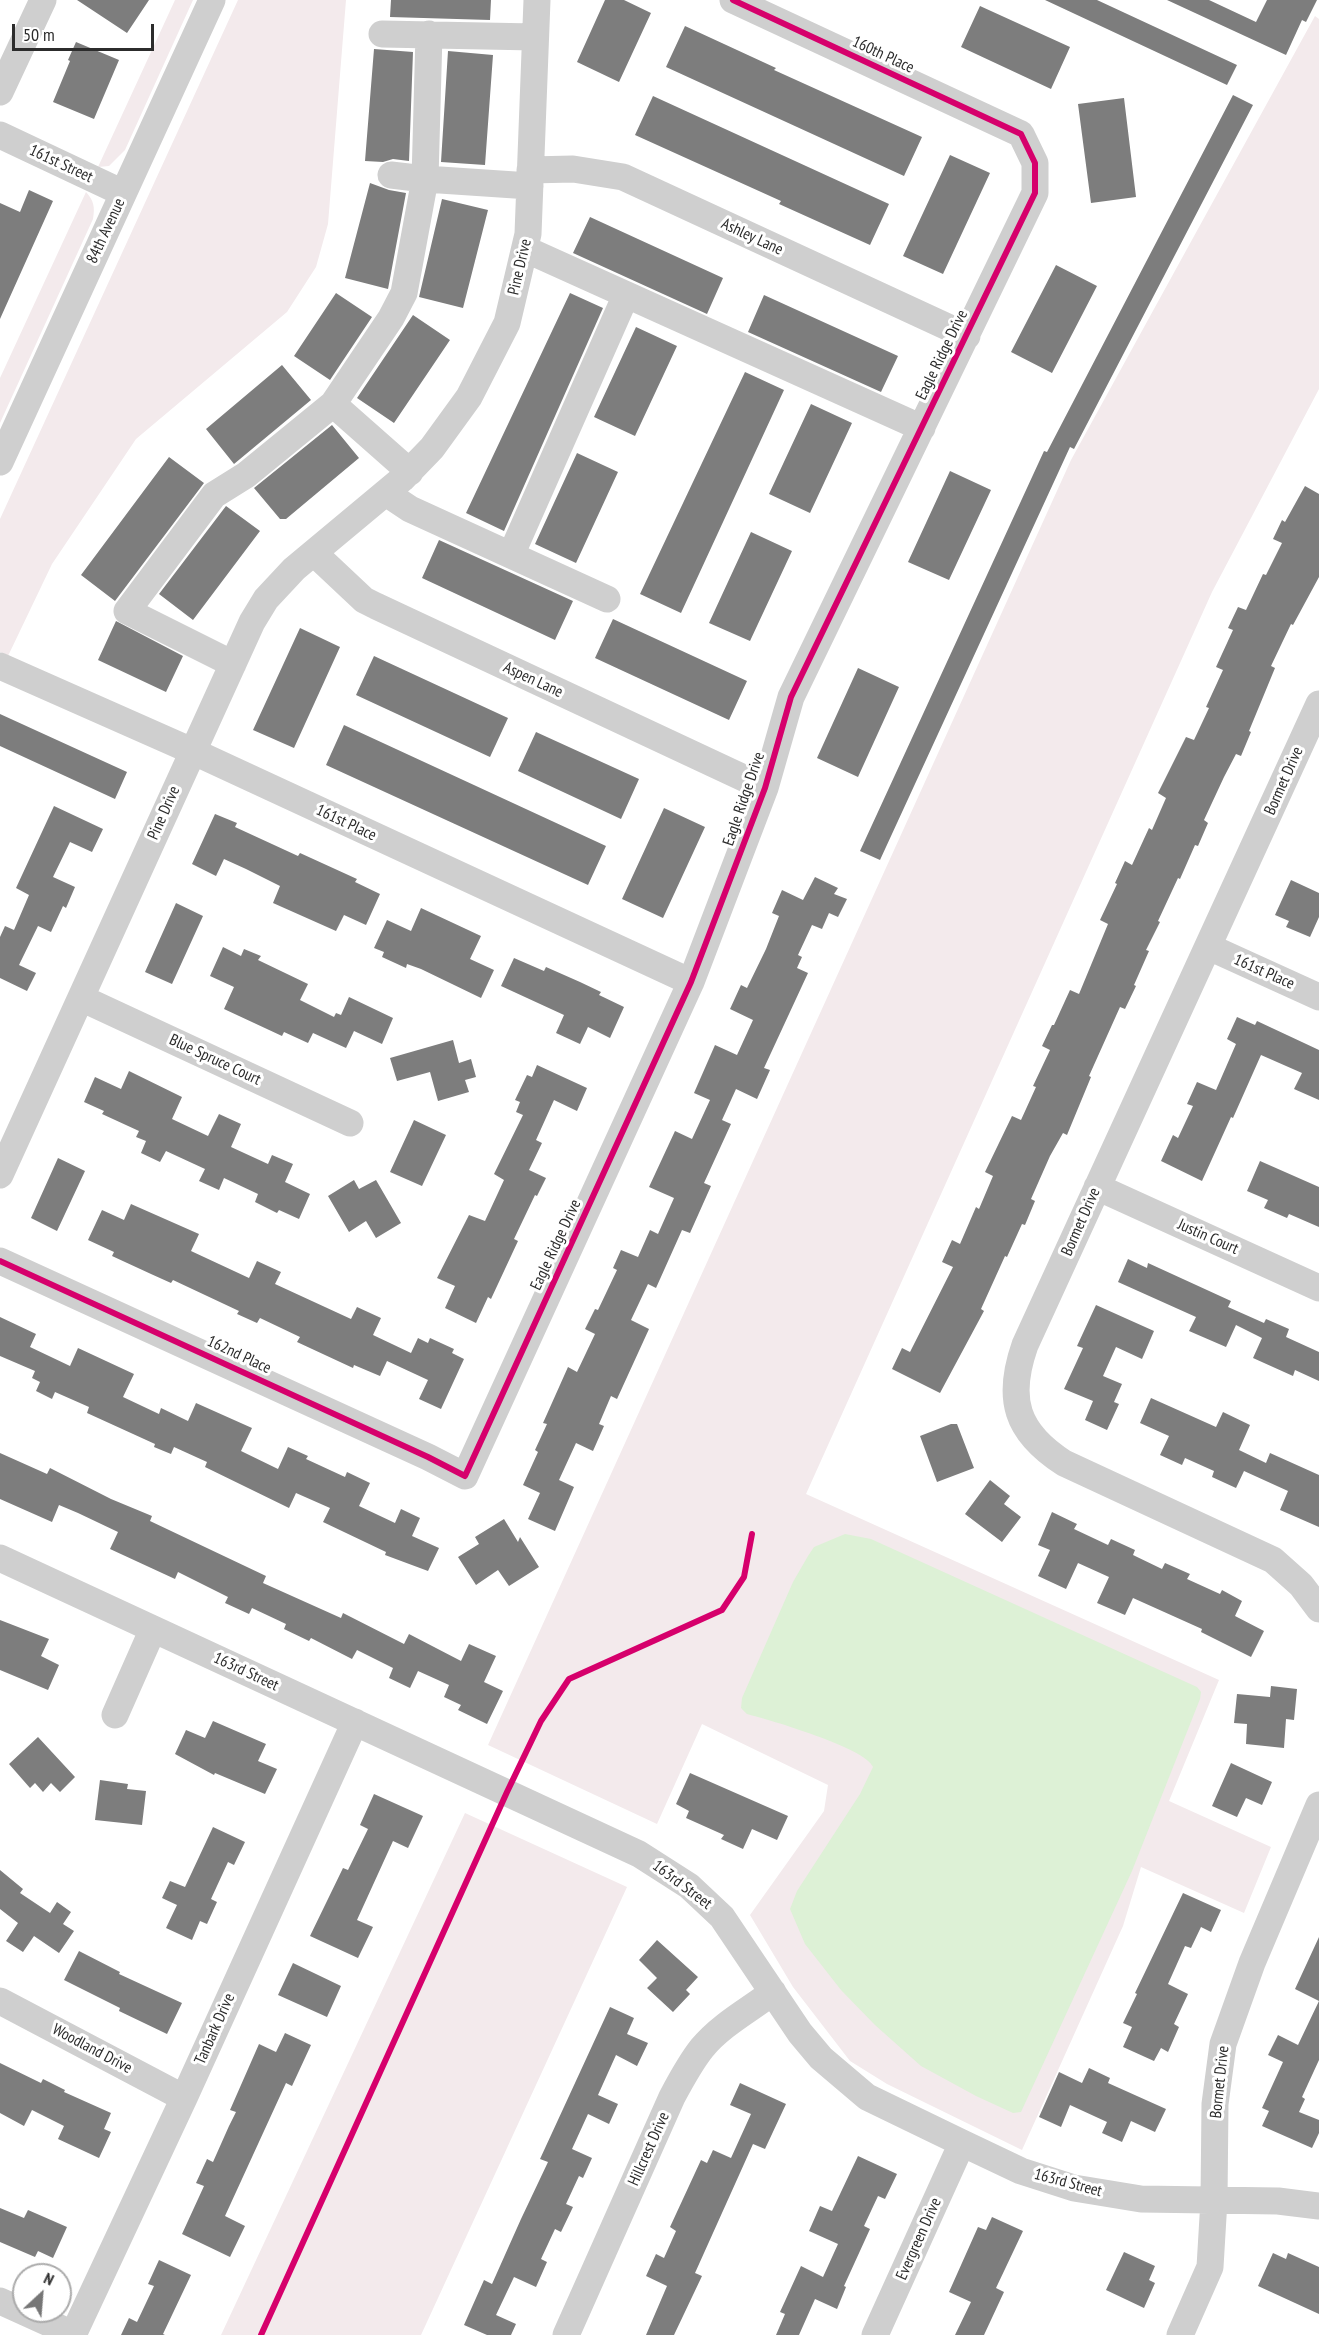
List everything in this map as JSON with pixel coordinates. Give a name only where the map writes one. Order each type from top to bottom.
[{"type":"street","points":[[0,92],[43,0]]},
{"type":"street","name":"84th Avenue","points":[[0,462],[212,0]]},
{"type":"street","name":"Pine Drive","points":[[0,1175],[252,622],[266,599],[294,569],[410,472],[432,448],[469,397],[507,324],[528,234],[537,0]]},
{"type":"street","name":"160th Place","points":[[733,0],[1021,135]]},
{"type":"street","points":[[382,34],[535,37]]},
{"type":"street","points":[[233,664],[127,611],[214,495],[246,475],[333,404],[391,318],[404,293],[425,179],[429,34]]},
{"type":"street","name":"161st Street","points":[[0,135],[123,193]]},
{"type":"street","name":"Eagle Ridge Drive","points":[[465,1476],[691,982],[765,788],[791,697],[1035,193],[1035,163],[1021,135]]},
{"type":"street","name":"Ashley Lane","points":[[391,175],[425,179],[530,178],[573,169],[622,177],[967,336]]},
{"type":"street","points":[[525,249],[922,428]]},
{"type":"street","points":[[511,555],[626,295]]},
{"type":"street","points":[[333,404],[410,472]]},
{"type":"street","points":[[386,492],[410,509],[607,599]]},
{"type":"street","name":"Aspen Lane","points":[[314,553],[364,600],[765,788]]},
{"type":"street","name":"161st Place","points":[[0,666],[192,751],[691,982]]},
{"type":"street","name":"Bormet Drive","points":[[1319,704],[1025,1345],[1018,1364],[1016,1394],[1024,1423],[1033,1439],[1046,1451],[1064,1462],[1273,1560],[1301,1585],[1319,1609]]},
{"type":"street","name":"161st Place","points":[[1209,947],[1319,997]]},
{"type":"street","name":"Blue Spruce Court","points":[[81,998],[350,1123]]},
{"type":"street","name":"Justin Court","points":[[1097,1187],[1319,1288]]},
{"type":"street","name":"162nd Place","points":[[0,1261],[465,1476]]},
{"type":"street","name":"163rd Street","points":[[0,1558],[628,1849],[673,1874],[708,1901],[722,1917],[800,2033],[821,2058],[867,2097],[1021,2171],[1074,2188],[1141,2199],[1278,2201],[1319,2206]]},
{"type":"street","points":[[115,1714],[153,1629]]},
{"type":"street","name":"Tanbark Drive","points":[[73,2335],[355,1722]]},
{"type":"street","name":"Bormet Drive","points":[[1180,2335],[1210,2267],[1214,2200],[1215,2104],[1223,2044],[1252,1963],[1308,1865],[1319,1805]]},
{"type":"street","name":"Hillcrest Drive","points":[[566,2335],[667,2108],[688,2068],[703,2047],[720,2031],[773,1992]]},
{"type":"street","name":"Woodland Drive","points":[[0,2001],[184,2098]]},
{"type":"street","name":"Evergreen Drive","points":[[875,2335],[962,2143]]},
{"type":"street","points":[[0,2301],[73,2335]]},
{"type":"shaded area","points":[[175,0],[193,0],[125,150],[109,166],[98,167]]},
{"type":"shaded area","points":[[238,0],[346,0],[328,224],[316,267],[287,312],[136,439],[52,564],[8,656],[0,652],[0,519]]},
{"type":"shaded area","points":[[1315,16],[1319,19],[1319,389],[1212,592],[806,1494],[1219,1680],[1169,1801],[1271,1847],[1244,1913],[1141,1867],[1123,1926],[1022,2150],[887,2084],[850,2061],[793,1987],[750,1915],[824,1811],[828,1785],[702,1724],[657,1824],[488,1745],[1071,460]]},
{"type":"shaded area","points":[[86,192],[93,204],[93,219],[0,423],[0,378]]},
{"type":"shaded area","points":[[845,1534],[871,1539],[1197,1687],[1201,1692],[1132,1871],[1021,2112],[1013,2113],[976,2096],[921,2066],[875,2025],[841,1990],[805,1944],[790,1909],[797,1891],[860,1794],[873,1767],[867,1760],[836,1743],[747,1714],[741,1708],[742,1698],[793,1582],[808,1556],[814,1547]]},
{"type":"shaded area","points":[[465,1813],[627,1887],[421,2335],[221,2335]]},
{"type":"building","points":[[77,0],[149,0],[127,33]]},
{"type":"building","points":[[391,0],[491,0],[490,20],[390,17]]},
{"type":"building","points":[[605,0],[624,0],[651,13],[619,82],[577,62]]},
{"type":"building","points":[[1045,0],[1097,0],[1237,65],[1227,85]]},
{"type":"building","points":[[1167,0],[1209,0],[1256,22],[1267,0],[1317,0],[1306,22],[1302,20],[1286,55]]},
{"type":"building","points":[[980,6],[1070,47],[1051,89],[961,47]]},
{"type":"building","points":[[685,26],[776,68],[774,70],[922,137],[904,176],[666,67]]},
{"type":"building","points":[[76,42],[119,60],[94,119],[53,102]]},
{"type":"building","points":[[374,49],[413,52],[409,161],[393,159],[383,162],[365,161]]},
{"type":"building","points":[[448,51],[493,55],[485,165],[441,162]]},
{"type":"building","points":[[1233,95],[1253,105],[1074,449],[1070,447],[880,860],[860,851],[1044,451],[1047,452]]},
{"type":"building","points":[[653,96],[889,204],[870,245],[779,204],[781,201],[635,135]]},
{"type":"building","points":[[1124,98],[1136,197],[1091,203],[1078,104]]},
{"type":"building","points":[[950,155],[990,173],[943,274],[903,256]]},
{"type":"building","points":[[370,183],[406,193],[388,289],[345,278]]},
{"type":"building","points":[[29,190],[53,201],[0,319],[0,203],[20,212]]},
{"type":"building","points":[[442,199],[488,210],[463,308],[419,297]]},
{"type":"building","points":[[590,217],[723,278],[707,314],[573,253]]},
{"type":"building","points":[[1056,265],[1097,286],[1052,373],[1011,352]]},
{"type":"building","points":[[336,293],[372,317],[330,380],[294,356]]},
{"type":"building","points":[[570,293],[603,308],[504,531],[466,513]]},
{"type":"building","points":[[764,295],[898,356],[881,392],[748,332]]},
{"type":"building","points":[[413,315],[450,340],[394,423],[357,398]]},
{"type":"building","points":[[636,327],[677,346],[635,436],[594,417]]},
{"type":"building","points":[[282,365],[311,400],[234,464],[206,429]]},
{"type":"building","points":[[745,372],[784,390],[681,613],[640,594]]},
{"type":"building","points":[[811,404],[852,423],[810,513],[769,494]]},
{"type":"building","points":[[332,425],[359,458],[286,519],[280,519],[254,488]]},
{"type":"building","points":[[577,453],[618,472],[576,563],[535,544]]},
{"type":"building","points":[[169,457],[204,483],[115,601],[81,575]]},
{"type":"building","points":[[950,471],[991,490],[949,580],[908,562]]},
{"type":"building","points":[[1305,486],[1319,494],[1319,577],[1293,625],[1291,624],[1271,666],[1275,668],[1241,756],[1236,754],[1204,820],[1208,823],[1198,846],[1195,845],[1158,921],[1160,922],[1146,950],[1149,951],[1134,985],[1136,986],[1125,1009],[1120,1007],[1089,1076],[1091,1077],[1067,1135],[1063,1133],[1050,1156],[1031,1199],[1035,1201],[1025,1225],[1022,1224],[1007,1257],[1005,1256],[981,1309],[984,1311],[940,1393],[892,1369],[902,1348],[910,1352],[953,1267],[942,1262],[952,1240],[960,1244],[976,1207],[979,1209],[993,1176],[985,1172],[1012,1116],[1021,1120],[1036,1087],[1033,1086],[1050,1050],[1042,1046],[1070,990],[1079,994],[1108,924],[1100,920],[1125,861],[1132,865],[1149,828],[1152,830],[1166,798],[1158,793],[1186,737],[1194,740],[1209,708],[1206,707],[1223,670],[1216,667],[1233,630],[1228,628],[1238,607],[1246,610],[1263,574],[1266,575],[1282,543],[1273,539],[1282,520],[1285,522]]},
{"type":"building","points":[[226,506],[260,531],[193,620],[159,594]]},
{"type":"building","points":[[751,532],[792,551],[750,641],[709,623]]},
{"type":"building","points":[[439,540],[573,601],[555,640],[422,578]]},
{"type":"building","points":[[613,619],[747,681],[729,720],[595,658]]},
{"type":"building","points":[[116,621],[183,656],[166,692],[98,660]]},
{"type":"building","points":[[300,628],[340,647],[294,748],[253,730]]},
{"type":"building","points":[[374,656],[508,718],[490,757],[356,695]]},
{"type":"building","points":[[858,668],[899,687],[858,777],[817,758]]},
{"type":"building","points":[[0,714],[127,772],[115,799],[0,746]]},
{"type":"building","points":[[344,725],[606,846],[588,885],[326,765]]},
{"type":"building","points":[[536,732],[639,779],[621,819],[518,771]]},
{"type":"building","points":[[54,806],[103,829],[92,852],[70,842],[53,877],[75,887],[66,908],[63,906],[51,932],[38,926],[19,965],[36,973],[27,991],[0,978],[0,937],[5,926],[14,930],[29,895],[16,888]]},
{"type":"building","points":[[664,808],[705,827],[663,918],[622,899]]},
{"type":"building","points":[[215,814],[237,823],[235,827],[298,856],[300,853],[357,879],[355,882],[380,894],[366,925],[344,915],[336,931],[273,903],[280,886],[246,869],[224,859],[216,876],[192,864]]},
{"type":"building","points":[[815,877],[838,888],[834,894],[847,899],[838,917],[829,913],[822,929],[812,925],[798,955],[802,957],[797,968],[808,973],[764,1068],[770,1070],[757,1099],[736,1089],[722,1120],[731,1124],[704,1183],[711,1186],[690,1233],[682,1230],[656,1288],[648,1284],[631,1320],[649,1329],[617,1399],[611,1396],[599,1424],[604,1426],[593,1451],[576,1443],[559,1480],[574,1487],[555,1531],[528,1519],[540,1493],[523,1485],[538,1452],[535,1450],[547,1424],[543,1423],[568,1367],[577,1372],[595,1334],[585,1329],[595,1309],[598,1310],[617,1270],[613,1268],[621,1250],[638,1257],[650,1230],[658,1234],[674,1198],[649,1187],[675,1131],[692,1139],[710,1100],[694,1093],[715,1045],[737,1055],[753,1020],[730,1009],[741,985],[747,988],[766,949],[779,916],[772,913],[782,890],[803,900]]},
{"type":"building","points":[[1291,880],[1319,893],[1319,917],[1310,937],[1286,927],[1289,921],[1275,915]]},
{"type":"building","points":[[176,903],[203,916],[172,984],[145,972]]},
{"type":"building","points":[[421,908],[481,936],[470,959],[494,970],[481,998],[421,969],[407,964],[406,968],[382,957],[384,952],[374,948],[387,920],[411,931]]},
{"type":"building","points":[[223,947],[241,956],[244,949],[261,956],[258,960],[308,984],[300,1000],[334,1017],[336,1013],[341,1015],[349,997],[393,1018],[382,1044],[354,1031],[346,1048],[313,1033],[308,1043],[284,1032],[282,1036],[224,1009],[234,987],[210,976]]},
{"type":"building","points":[[514,958],[544,971],[546,967],[580,982],[601,992],[599,995],[624,1007],[610,1038],[588,1027],[580,1044],[556,1033],[564,1015],[501,986]]},
{"type":"building","points":[[1237,1017],[1255,1025],[1257,1021],[1319,1050],[1319,1100],[1294,1089],[1302,1073],[1261,1055],[1202,1181],[1161,1161],[1173,1135],[1178,1138],[1193,1106],[1187,1104],[1197,1082],[1216,1090],[1236,1044],[1227,1039]]},
{"type":"building","points":[[453,1040],[459,1063],[471,1059],[476,1077],[465,1080],[469,1092],[438,1101],[430,1072],[397,1081],[390,1058]]},
{"type":"building","points":[[537,1065],[587,1088],[577,1111],[554,1100],[536,1140],[542,1143],[529,1170],[546,1178],[537,1196],[535,1195],[514,1239],[518,1241],[491,1299],[488,1297],[476,1323],[445,1308],[455,1286],[437,1278],[469,1215],[485,1221],[504,1180],[494,1174],[523,1115],[516,1112],[520,1102],[515,1100],[527,1075],[532,1077]]},
{"type":"building","points":[[129,1071],[182,1097],[172,1119],[208,1136],[219,1114],[241,1124],[231,1147],[268,1164],[272,1155],[293,1164],[285,1182],[310,1194],[299,1219],[279,1210],[277,1213],[255,1202],[258,1194],[224,1178],[219,1190],[199,1181],[205,1169],[166,1151],[160,1162],[141,1153],[146,1141],[136,1137],[139,1131],[102,1114],[104,1111],[84,1102],[95,1077],[121,1089]]},
{"type":"building","points":[[414,1120],[446,1135],[422,1186],[390,1172]]},
{"type":"building","points":[[58,1158],[85,1171],[57,1231],[31,1218]]},
{"type":"building","points":[[1260,1161],[1319,1187],[1319,1227],[1289,1214],[1287,1218],[1264,1208],[1268,1200],[1247,1191]]},
{"type":"building","points":[[354,1180],[359,1189],[376,1180],[401,1223],[376,1238],[366,1221],[349,1232],[328,1196]]},
{"type":"building","points":[[131,1204],[199,1234],[191,1251],[249,1278],[257,1261],[281,1272],[275,1284],[351,1319],[357,1307],[381,1318],[373,1335],[411,1353],[418,1338],[428,1343],[430,1338],[454,1349],[452,1353],[464,1359],[441,1409],[419,1399],[428,1380],[387,1361],[380,1376],[354,1365],[353,1368],[297,1342],[300,1337],[260,1318],[257,1323],[237,1314],[239,1311],[173,1280],[171,1283],[112,1256],[114,1252],[88,1240],[102,1210],[124,1220]]},
{"type":"building","points":[[1128,1259],[1147,1268],[1148,1263],[1231,1301],[1228,1307],[1264,1323],[1266,1319],[1289,1329],[1286,1337],[1319,1352],[1319,1381],[1295,1370],[1293,1376],[1253,1358],[1262,1338],[1236,1325],[1226,1347],[1189,1331],[1196,1317],[1118,1282]]},
{"type":"building","points":[[1096,1305],[1154,1331],[1142,1359],[1116,1347],[1103,1376],[1122,1384],[1114,1402],[1119,1404],[1107,1430],[1085,1420],[1093,1401],[1064,1389],[1083,1348],[1077,1346]]},
{"type":"building","points":[[0,1317],[36,1334],[30,1347],[70,1366],[78,1348],[134,1374],[123,1397],[159,1414],[161,1408],[188,1421],[196,1403],[252,1428],[241,1451],[278,1469],[288,1447],[308,1456],[306,1459],[345,1477],[347,1472],[370,1483],[359,1506],[395,1523],[401,1509],[420,1518],[412,1536],[439,1548],[428,1571],[385,1555],[386,1552],[323,1522],[330,1508],[296,1493],[289,1508],[205,1467],[207,1462],[174,1447],[171,1454],[154,1447],[155,1444],[87,1413],[89,1407],[55,1392],[52,1399],[36,1391],[40,1382],[32,1378],[35,1371],[0,1356]]},
{"type":"building","points":[[1151,1398],[1216,1427],[1223,1412],[1250,1425],[1239,1450],[1266,1463],[1270,1453],[1319,1475],[1319,1527],[1280,1510],[1288,1491],[1244,1471],[1236,1488],[1212,1477],[1214,1471],[1185,1458],[1182,1465],[1160,1455],[1169,1436],[1140,1423]]},
{"type":"building","points":[[951,1424],[957,1424],[974,1468],[937,1482],[920,1436]]},
{"type":"building","points":[[0,1453],[47,1474],[50,1468],[111,1499],[152,1516],[150,1521],[266,1576],[263,1583],[341,1618],[343,1613],[404,1644],[409,1634],[461,1661],[469,1644],[496,1656],[484,1682],[503,1691],[487,1724],[458,1710],[461,1705],[444,1697],[449,1685],[418,1671],[410,1688],[389,1678],[393,1668],[357,1650],[352,1659],[311,1638],[309,1641],[284,1629],[286,1624],[252,1608],[249,1614],[225,1603],[228,1597],[178,1572],[175,1579],[110,1549],[118,1532],[78,1513],[59,1505],[52,1522],[0,1499]]},
{"type":"building","points":[[990,1480],[1010,1496],[1004,1504],[1021,1517],[1002,1542],[965,1514]]},
{"type":"building","points":[[1052,1512],[1077,1524],[1074,1529],[1108,1545],[1111,1539],[1135,1550],[1133,1555],[1162,1569],[1165,1563],[1190,1574],[1187,1579],[1220,1594],[1222,1590],[1242,1601],[1235,1616],[1264,1631],[1251,1657],[1201,1632],[1202,1629],[1133,1598],[1125,1615],[1097,1603],[1109,1577],[1078,1563],[1066,1589],[1038,1576],[1050,1550],[1038,1545]]},
{"type":"building","points":[[504,1519],[518,1542],[520,1537],[539,1567],[509,1586],[498,1570],[476,1585],[458,1557],[479,1544],[475,1537]]},
{"type":"building","points":[[0,1620],[49,1639],[41,1656],[59,1665],[48,1690],[0,1670]]},
{"type":"building","points":[[1271,1686],[1297,1689],[1294,1720],[1286,1719],[1284,1748],[1246,1744],[1247,1724],[1234,1723],[1237,1694],[1270,1697]]},
{"type":"building","points":[[213,1721],[266,1744],[258,1761],[277,1769],[265,1794],[215,1773],[214,1775],[175,1754],[186,1730],[205,1738]]},
{"type":"building","points":[[38,1737],[75,1777],[60,1792],[51,1783],[43,1792],[35,1783],[30,1788],[9,1764]]},
{"type":"building","points":[[1231,1763],[1272,1782],[1262,1805],[1246,1798],[1237,1817],[1212,1806]]},
{"type":"building","points":[[690,1773],[788,1816],[777,1840],[752,1829],[743,1849],[721,1839],[724,1835],[686,1818],[689,1811],[676,1804]]},
{"type":"building","points":[[100,1780],[128,1784],[127,1789],[146,1791],[142,1825],[95,1820]]},
{"type":"building","points":[[374,1794],[423,1816],[408,1848],[393,1841],[357,1920],[373,1927],[358,1958],[310,1936],[343,1868],[348,1870],[368,1829],[360,1825]]},
{"type":"building","points":[[213,1827],[245,1842],[234,1865],[228,1862],[211,1899],[217,1902],[207,1924],[200,1921],[192,1940],[166,1928],[177,1905],[162,1898],[170,1881],[185,1887]]},
{"type":"building","points":[[0,1870],[23,1889],[20,1893],[50,1913],[57,1902],[71,1912],[63,1924],[74,1931],[59,1953],[34,1936],[23,1952],[6,1941],[18,1923],[0,1909]]},
{"type":"building","points":[[1183,1893],[1221,1910],[1211,1932],[1201,1927],[1191,1948],[1185,1946],[1168,1984],[1188,1994],[1174,2024],[1179,2027],[1168,2052],[1161,2048],[1154,2061],[1123,2047],[1132,2027],[1123,2023]]},
{"type":"building","points":[[1319,1937],[1319,2001],[1295,1989]]},
{"type":"building","points":[[657,1940],[698,1977],[686,1990],[690,1994],[673,2012],[647,1988],[657,1978],[639,1960]]},
{"type":"building","points":[[79,1951],[120,1972],[119,1974],[182,2003],[167,2034],[119,2011],[120,2008],[64,1980]]},
{"type":"building","points":[[293,1963],[341,1986],[327,2017],[278,1995]]},
{"type":"building","points":[[1319,2001],[1319,2060],[1302,2097],[1305,2099],[1299,2112],[1319,2120],[1319,2133],[1312,2148],[1262,2126],[1269,2111],[1262,2108],[1283,2062],[1268,2055],[1278,2035],[1298,2045]]},
{"type":"building","points":[[610,2007],[634,2018],[627,2034],[648,2043],[637,2066],[616,2055],[598,2095],[618,2104],[609,2124],[588,2114],[572,2149],[592,2158],[583,2178],[579,2176],[566,2204],[573,2207],[561,2232],[555,2229],[541,2259],[547,2262],[536,2287],[514,2277],[496,2315],[516,2324],[511,2335],[487,2335],[464,2325],[484,2280],[492,2284],[548,2162],[540,2159]]},
{"type":"building","points":[[285,2033],[311,2045],[292,2086],[286,2083],[225,2216],[245,2226],[230,2257],[182,2234],[204,2186],[196,2183],[207,2159],[213,2162],[236,2112],[230,2110],[259,2044],[276,2052]]},
{"type":"building","points":[[0,2063],[41,2083],[43,2079],[65,2090],[64,2092],[111,2113],[104,2129],[111,2132],[99,2158],[58,2139],[64,2126],[32,2110],[24,2126],[0,2113]]},
{"type":"building","points":[[1089,2068],[1110,2078],[1108,2083],[1166,2109],[1155,2132],[1131,2121],[1122,2142],[1102,2133],[1107,2122],[1070,2105],[1061,2127],[1039,2117],[1059,2072],[1082,2083]]},
{"type":"building","points":[[740,2083],[786,2104],[765,2149],[753,2144],[695,2273],[702,2276],[674,2335],[646,2335],[667,2286],[646,2276],[656,2254],[664,2258],[676,2231],[670,2227],[701,2160],[707,2163],[713,2150],[731,2158],[751,2114],[730,2105]]},
{"type":"building","points":[[858,2156],[897,2174],[885,2199],[878,2196],[864,2226],[870,2229],[844,2286],[846,2287],[837,2309],[815,2299],[799,2335],[776,2335],[785,2314],[780,2312],[801,2266],[823,2277],[838,2244],[809,2231],[820,2206],[832,2211]]},
{"type":"building","points":[[0,2208],[24,2218],[28,2210],[67,2227],[53,2258],[38,2251],[35,2257],[0,2242]]},
{"type":"building","points":[[992,2217],[1023,2231],[996,2288],[1004,2292],[984,2335],[955,2335],[971,2302],[949,2292],[978,2227],[986,2230]]},
{"type":"building","points":[[1124,2252],[1155,2266],[1149,2280],[1155,2283],[1144,2308],[1106,2290]]},
{"type":"building","points":[[1273,2253],[1286,2259],[1288,2253],[1319,2267],[1319,2314],[1258,2286]]},
{"type":"building","points":[[159,2260],[191,2275],[163,2334],[165,2335],[121,2335],[129,2318],[137,2322],[154,2286],[148,2284]]},
{"type":"cycle path","points":[[0,1261],[465,1476],[691,982],[765,788],[791,697],[1035,193],[1035,163],[1021,134],[733,0]]},
{"type":"cycle path","points":[[261,2335],[541,1721],[569,1679],[722,1610],[744,1577],[752,1534]]}]
